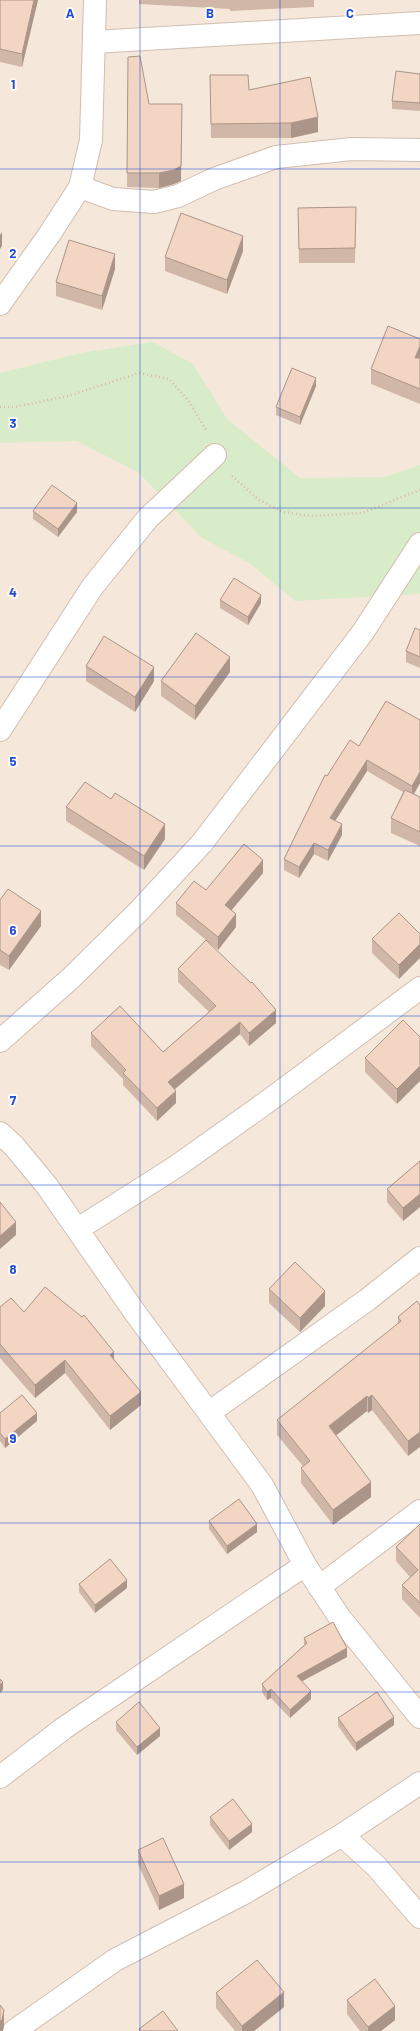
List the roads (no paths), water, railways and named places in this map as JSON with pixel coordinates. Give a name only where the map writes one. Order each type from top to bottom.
[{"type":"street","points":[[0,304],[49,235],[80,187],[91,140],[95,0]]},
{"type":"street","points":[[94,42],[420,23]]},
{"type":"street","points":[[80,187],[112,199],[154,202],[178,196],[214,179],[276,157],[352,149],[420,150]]},
{"type":"street","points":[[0,730],[93,586],[148,518],[215,455]]},
{"type":"street","points":[[0,1041],[71,978],[114,936],[202,843],[358,638],[420,544]]},
{"type":"street","points":[[78,1229],[177,1166],[271,1099],[420,988]]},
{"type":"street","points":[[0,1133],[14,1146],[48,1186],[136,1314],[210,1412],[262,1485],[305,1566],[340,1618],[420,1717]]},
{"type":"street","points":[[210,1412],[367,1300],[420,1258]]},
{"type":"street","points":[[319,1587],[420,1511]]},
{"type":"street","points":[[0,1777],[64,1728],[305,1566]]},
{"type":"street","points":[[14,2031],[115,1960],[246,1892],[342,1835],[420,1783]]},
{"type":"street","points":[[342,1835],[376,1866],[420,1917]]}]
